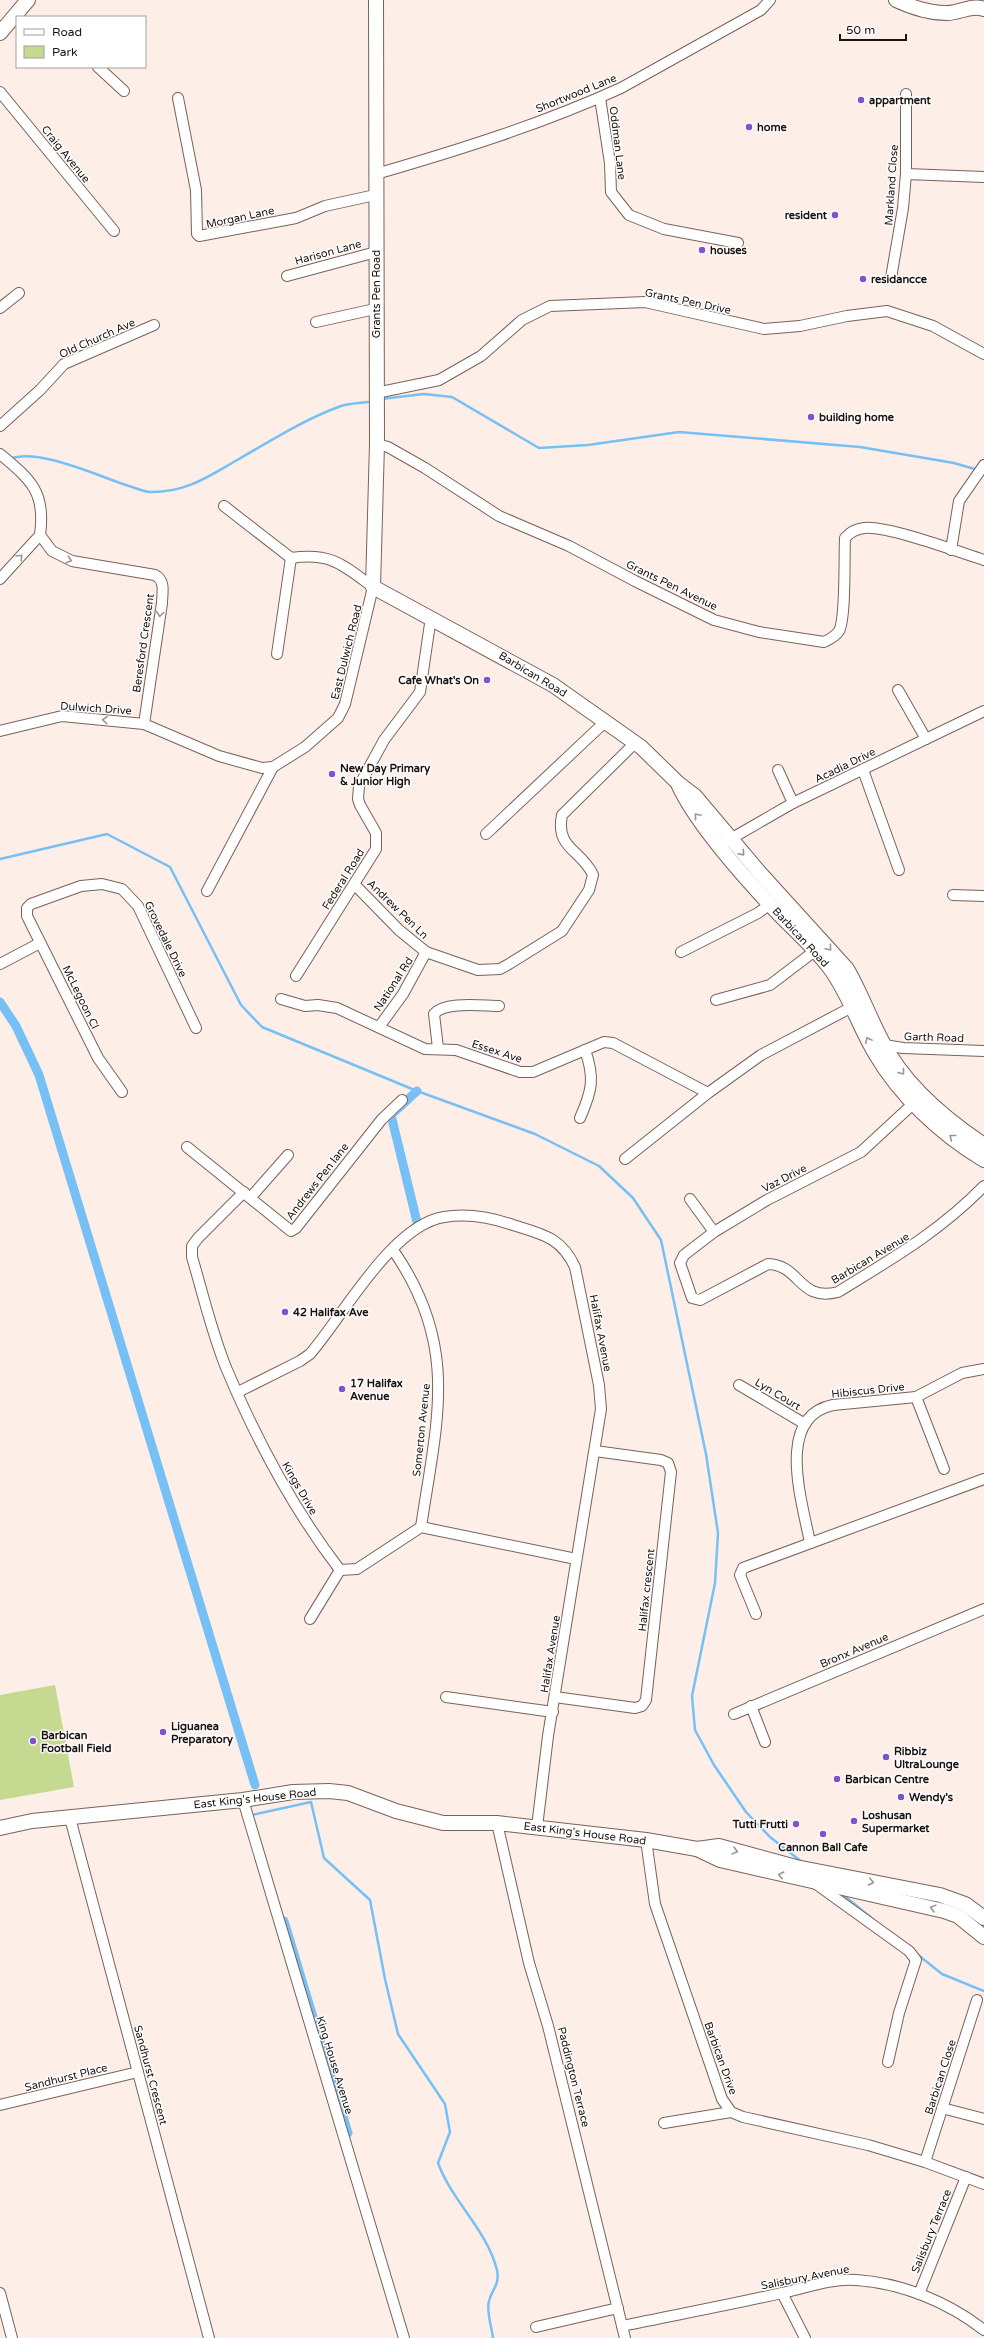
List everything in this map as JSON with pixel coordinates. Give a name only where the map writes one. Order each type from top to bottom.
[{"type":"main road","name":"Grants Pen Road","points":[[373,587],[376,444],[376,0]]},
{"type":"main road","points":[[896,0],[916,9],[948,13],[982,5]]},
{"type":"main road","points":[[17,16],[24,2]]},
{"type":"main road","points":[[0,33],[16,18]]},
{"type":"main road","name":"Barbican Road","points":[[373,587],[553,685],[606,721],[635,743],[678,783],[688,806],[725,842],[847,969],[862,997],[884,1045],[902,1073],[946,1118],[984,1145]]},
{"type":"main road","name":"Barbican Road","points":[[725,842],[770,904],[816,950],[842,986],[875,1053],[888,1074],[914,1104],[938,1126],[984,1160]]},
{"type":"main road","name":"East King's House Road","points":[[0,1828],[32,1821],[243,1800],[293,1792],[329,1791],[348,1793],[396,1812],[443,1823],[497,1823],[537,1827],[646,1840],[697,1849],[720,1860],[817,1883],[858,1890],[944,1911],[958,1916],[984,1937]]},
{"type":"main road","name":"East King's House Road","points":[[697,1849],[719,1846],[796,1867],[952,1898],[965,1904],[984,1918]]},
{"type":"street","name":"Shortwood Lane","points":[[376,174],[480,144],[600,98],[621,88],[761,10],[770,0]]},
{"type":"street","points":[[99,68],[124,91]]},
{"type":"street","name":"Craig Avenue","points":[[0,92],[114,231]]},
{"type":"street","name":"Markland Close","points":[[891,278],[903,208],[906,174],[906,94]]},
{"type":"street","name":"Morgan Lane","points":[[178,98],[196,190],[197,234],[199,236],[296,218],[325,206],[375,196]]},
{"type":"street","name":"Oddman Lane","points":[[600,98],[610,163],[611,192],[629,216],[664,230],[738,243]]},
{"type":"street","points":[[906,174],[984,177]]},
{"type":"street","name":"Harison Lane","points":[[287,276],[376,252]]},
{"type":"street","points":[[0,308],[19,293]]},
{"type":"street","name":"Grants Pen Drive","points":[[376,393],[439,380],[481,356],[522,320],[550,306],[645,302],[764,329],[800,326],[848,316],[887,312],[933,326],[984,354]]},
{"type":"street","points":[[316,322],[375,309]]},
{"type":"street","name":"Old Church Ave","points":[[0,426],[40,390],[64,364],[154,325]]},
{"type":"street","name":"Grants Pen Avenue","points":[[376,444],[388,447],[425,468],[499,516],[569,546],[635,582],[714,620],[759,632],[824,642],[833,638],[839,631],[843,618],[845,538],[854,530],[865,527],[885,530],[984,560]]},
{"type":"street","points":[[0,454],[29,480],[40,502],[43,515],[40,535],[0,579]]},
{"type":"street","points":[[951,550],[958,501],[984,465]]},
{"type":"street","points":[[224,506],[291,558],[310,556],[330,558],[373,587]]},
{"type":"street","name":"Beresford Crescent","points":[[40,535],[52,551],[72,561],[155,575],[161,581],[163,585],[162,603],[144,724]]},
{"type":"street","points":[[278,654],[291,558]]},
{"type":"street","name":"East Dulwich Road","points":[[273,766],[304,747],[338,718],[342,712],[352,678],[373,587]]},
{"type":"street","name":"Federal Road","points":[[296,976],[370,861],[377,841],[376,833],[358,799],[360,786],[384,740],[420,692],[430,617]]},
{"type":"street","points":[[898,690],[926,740]]},
{"type":"street","name":"Acadia Drive","points":[[725,842],[793,803],[984,711]]},
{"type":"street","name":"Dulwich Drive","points":[[0,731],[62,716],[144,724]]},
{"type":"street","points":[[486,834],[606,721]]},
{"type":"street","points":[[144,724],[251,766],[273,766],[207,891]]},
{"type":"street","name":"Andrew Pen Ln","points":[[355,885],[399,930],[426,952],[478,970],[500,968],[562,931],[589,890],[593,875],[564,840],[560,825],[562,815],[635,743]]},
{"type":"street","points":[[778,770],[793,803]]},
{"type":"street","points":[[863,770],[899,870]]},
{"type":"street","name":"Grovedale Drive","points":[[27,908],[35,902],[81,886],[102,884],[122,889],[138,906],[196,1028]]},
{"type":"street","points":[[953,895],[984,896]]},
{"type":"street","points":[[682,952],[758,913],[770,904]]},
{"type":"street","name":"McLegoon Cl","points":[[27,908],[27,916],[98,1058],[122,1092]]},
{"type":"street","points":[[0,964],[40,943]]},
{"type":"street","points":[[716,1000],[770,986],[816,950]]},
{"type":"street","name":"National Rd","points":[[378,1027],[403,994],[426,952]]},
{"type":"street","name":"Essex Ave","points":[[281,1000],[305,1006],[318,1005],[337,1008],[425,1049],[438,1048],[456,1050],[527,1072],[604,1042],[614,1043],[708,1093]]},
{"type":"street","points":[[438,1048],[434,1014],[439,1008],[449,1006],[499,1006]]},
{"type":"street","points":[[625,1160],[708,1093],[761,1055],[852,1007]]},
{"type":"street","name":"Garth Road","points":[[884,1045],[903,1048],[984,1051]]},
{"type":"street","points":[[580,1118],[588,1098],[592,1075],[585,1050]]},
{"type":"street","name":"Andrews Pen lane","points":[[188,1147],[248,1195],[285,1228],[291,1231],[296,1228],[382,1119],[402,1100]]},
{"type":"street","name":"Vaz Drive","points":[[685,1279],[680,1263],[684,1255],[714,1232],[767,1200],[861,1152],[914,1104]]},
{"type":"street","name":"Kings Drive","points":[[288,1155],[248,1195],[192,1246],[192,1257],[213,1329],[227,1370],[282,1484],[312,1533],[340,1570]]},
{"type":"street","name":"Barbican Avenue","points":[[685,1279],[690,1296],[698,1300],[768,1264],[777,1264],[814,1293],[827,1295],[838,1292],[920,1241],[957,1213],[984,1186]]},
{"type":"street","points":[[690,1198],[714,1232]]},
{"type":"street","name":"Halifax Avenue","points":[[238,1392],[300,1361],[310,1354],[381,1261],[424,1224],[443,1217],[488,1216],[552,1238],[568,1252],[576,1267],[599,1385],[601,1409],[576,1559],[537,1827]]},
{"type":"street","name":"Somerton Avenue","points":[[393,1250],[417,1288],[425,1307],[434,1338],[439,1374],[438,1406],[421,1527]]},
{"type":"street","name":"Hibiscus Drive","points":[[810,1543],[796,1459],[797,1441],[805,1424],[823,1407],[916,1396],[962,1373],[984,1368]]},
{"type":"street","name":"Lyn Court","points":[[739,1385],[805,1424]]},
{"type":"street","points":[[916,1396],[944,1470]]},
{"type":"street","name":"Halifax crescent","points":[[555,1697],[635,1708],[642,1706],[646,1700],[671,1472],[668,1463],[661,1460],[595,1451]]},
{"type":"street","points":[[756,1614],[740,1575],[743,1568],[984,1479]]},
{"type":"street","points":[[310,1618],[340,1570],[357,1569],[421,1527],[576,1559]]},
{"type":"street","name":"Bronx Avenue","points":[[734,1714],[984,1609]]},
{"type":"street","points":[[446,1697],[553,1712]]},
{"type":"street","points":[[751,1706],[765,1742]]},
{"type":"street","name":"King House Avenue","points":[[243,1800],[404,2338]]},
{"type":"street","name":"Sandhurst Crescent","points":[[70,1818],[209,2338]]},
{"type":"street","name":"Paddington Terrace","points":[[497,1823],[529,1963],[548,2026],[625,2338]]},
{"type":"street","name":"Barbican Drive","points":[[646,1840],[655,1904],[722,2099],[731,2112],[743,2117],[868,2145],[925,2162],[984,2184]]},
{"type":"street","points":[[817,1883],[909,1951],[916,1960],[899,2013],[888,2062]]},
{"type":"street","name":"Barbican Close","points":[[925,2162],[977,2000]]},
{"type":"street","name":"Sandhurst Place","points":[[0,2105],[138,2072]]},
{"type":"street","points":[[942,2108],[984,2119]]},
{"type":"street","points":[[664,2123],[731,2112]]},
{"type":"street","name":"Salisbury Terrace","points":[[919,2294],[966,2177]]},
{"type":"street","name":"Salisbury Avenue","points":[[622,2326],[855,2279],[893,2284],[919,2294],[960,2314],[984,2330]]},
{"type":"street","points":[[0,2293],[12,2338]]},
{"type":"street","points":[[782,2293],[804,2338]]},
{"type":"street","points":[[536,2327],[618,2308]]},
{"type":"green space","name":"Barbican Football Field","points":[[55,1685],[74,1787],[0,1800],[0,1695]]},
{"type":"waterway","points":[[381,399],[424,394],[452,397],[539,448],[588,445],[679,432],[860,447],[954,463],[978,470]]},
{"type":"waterway","points":[[10,459],[22,456],[52,460],[142,490],[149,492],[162,492],[174,490],[197,482],[289,430],[328,411],[344,405],[368,402]]},
{"type":"waterway","points":[[0,859],[107,834],[170,867],[241,1005],[262,1027],[417,1091],[535,1134],[599,1166],[633,1198],[661,1240],[706,1454],[718,1533],[715,1583],[692,1696],[695,1730],[714,1765],[746,1812],[770,1837],[802,1862]]},
{"type":"waterway","points":[[0,1002],[16,1026],[39,1075],[255,1785]]},
{"type":"waterway","points":[[417,1091],[391,1115],[417,1222]]},
{"type":"waterway","points":[[252,1815],[311,1802],[324,1858],[370,1900],[385,1979],[398,2034],[445,2104],[450,2132],[438,2163],[444,2177],[486,2242],[497,2270],[497,2283],[488,2305],[493,2338]]},
{"type":"waterway","points":[[842,1894],[874,1920]]},
{"type":"waterway","points":[[284,1921],[348,2133]]},
{"type":"waterway","points":[[917,1954],[942,1974],[984,1991]]},
{"type":"place","name":"appartment","points":[[861,100]]},
{"type":"place","name":"home","points":[[749,127]]},
{"type":"place","name":"resident","points":[[835,215]]},
{"type":"place","name":"houses","points":[[702,250]]},
{"type":"place","name":"residancce","points":[[863,279]]},
{"type":"place","name":"building home","points":[[811,417]]},
{"type":"place","name":"Cafe What's On","points":[[487,680]]},
{"type":"place","name":"New Day Primary & Junior High","points":[[332,774]]},
{"type":"place","name":"42 Halifax Ave","points":[[285,1312]]},
{"type":"place","name":"17 Halifax Avenue","points":[[342,1389]]},
{"type":"place","name":"Liguanea Preparatory","points":[[163,1732]]},
{"type":"place","name":"Barbican Football Field","points":[[33,1741]]},
{"type":"place","name":"Ribbiz UltraLounge","points":[[886,1757]]},
{"type":"place","name":"Barbican Centre","points":[[837,1779]]},
{"type":"place","name":"Wendy's","points":[[901,1797]]},
{"type":"place","name":"Loshusan Supermarket","points":[[854,1821]]},
{"type":"place","name":"Tutti Frutti","points":[[796,1824]]},
{"type":"place","name":"Cannon Ball Cafe","points":[[823,1834]]}]
